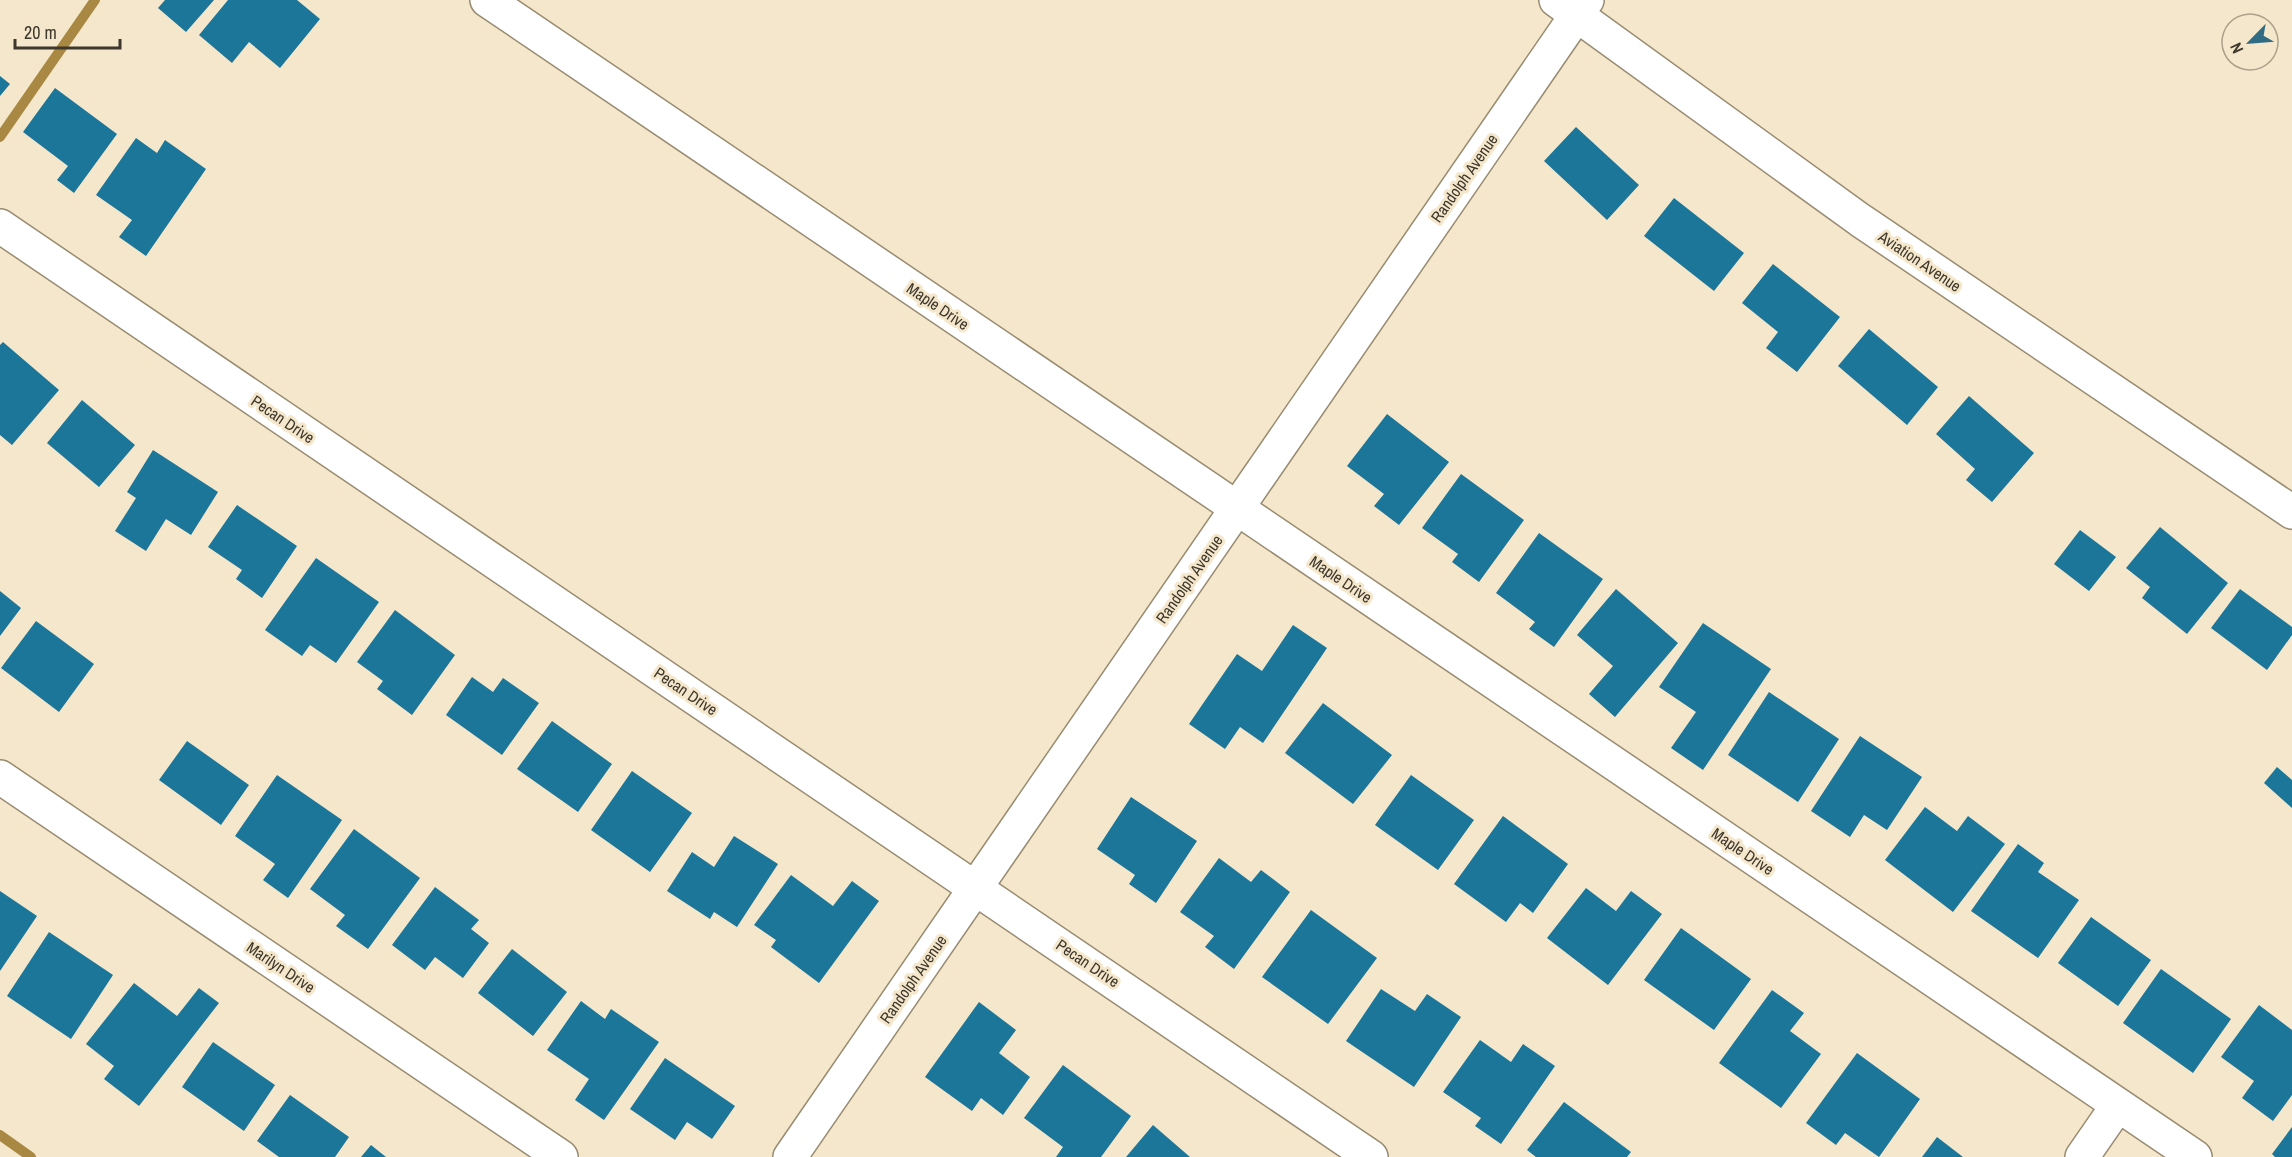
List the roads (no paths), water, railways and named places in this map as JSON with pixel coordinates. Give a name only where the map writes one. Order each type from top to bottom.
[{"type":"street","name":"Maple Drive","points":[[487,0],[2195,1157]]},
{"type":"street","name":"Randolph Avenue","points":[[790,1157],[1237,508],[1573,5]]},
{"type":"street","name":"Aviation Avenue","points":[[1573,5],[1860,220],[2292,512]]},
{"type":"street","name":"Pecan Drive","points":[[0,226],[1371,1157]]},
{"type":"street","name":"Marilyn Drive","points":[[0,777],[561,1157]]},
{"type":"street","points":[[2082,1157],[2118,1105]]},
{"type":"waterway","points":[[0,137],[95,0]]},
{"type":"waterway","points":[[0,1135],[31,1157]]}]
